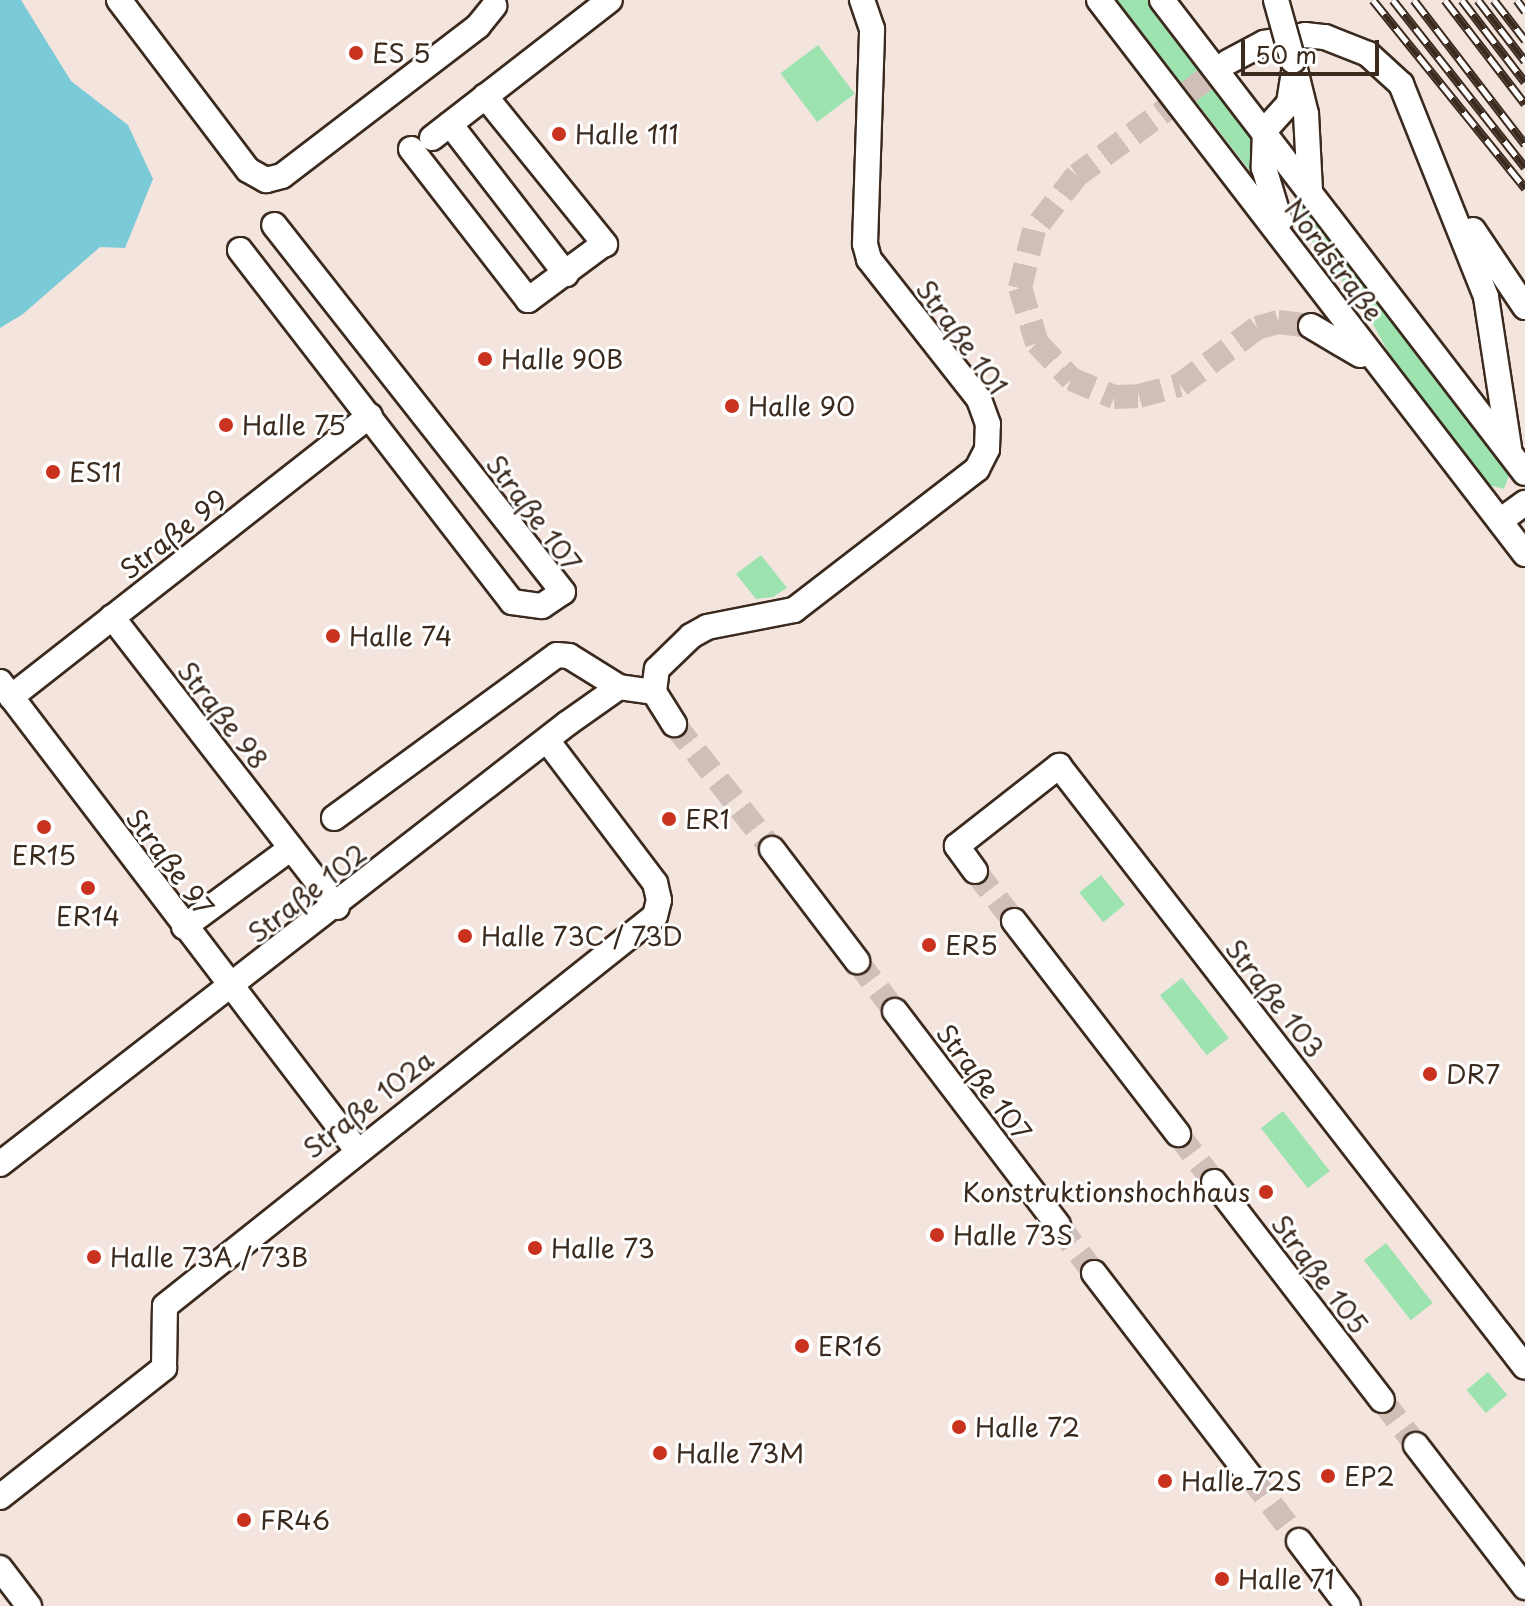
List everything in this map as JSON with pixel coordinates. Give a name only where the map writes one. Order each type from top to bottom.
[{"type":"street","points":[[119,0],[248,170],[266,180],[282,176],[478,26],[495,2]]},
{"type":"street","points":[[431,137],[610,0]]},
{"type":"street","name":"Straße 101","points":[[654,692],[657,669],[707,627],[781,616],[938,501],[977,469],[987,449],[988,424],[979,399],[869,259],[865,244],[872,29],[862,0]]},
{"type":"street","name":"Nordstraße","points":[[1099,0],[1525,554]]},
{"type":"street","name":"Nordstraße","points":[[1162,0],[1265,130],[1518,463]]},
{"type":"street","points":[[1276,0],[1306,114],[1310,190]]},
{"type":"street","points":[[1228,62],[1264,43],[1305,35],[1347,43],[1368,54],[1411,100],[1486,297],[1518,463]]},
{"type":"street","points":[[1294,64],[1289,103],[1265,130],[1269,197],[1299,259]]},
{"type":"street","points":[[431,137],[528,300],[566,274],[603,245],[485,96]]},
{"type":"street","points":[[431,137],[566,274]]},
{"type":"street","points":[[1443,186],[1525,307]]},
{"type":"street","name":"Straße 107","points":[[240,250],[512,602],[542,606],[563,592],[274,225]]},
{"type":"street","points":[[1311,326],[1340,339],[1395,385]]},
{"type":"street","name":"Straße 99","points":[[5,690],[112,617],[370,416]]},
{"type":"street","points":[[1500,521],[1525,503]]},
{"type":"street","name":"Straße 98","points":[[112,617],[337,907]]},
{"type":"street","name":"Straße 102","points":[[0,1164],[619,687],[569,656],[549,660],[334,818]]},
{"type":"street","points":[[619,687],[654,692],[674,724]]},
{"type":"street","name":"Straße 97","points":[[5,690],[229,988],[356,1149]]},
{"type":"street","name":"Straße 102a","points":[[0,1497],[164,1368],[165,1306],[356,1149],[655,916],[659,900],[655,883],[547,740]]},
{"type":"street","name":"Straße 103","points":[[965,857],[1059,766],[1525,1367]]},
{"type":"street","points":[[184,927],[291,848]]},
{"type":"street","points":[[772,849],[851,953]]},
{"type":"street","points":[[1014,921],[1178,1134]]},
{"type":"street","name":"Straße 107","points":[[895,1011],[1058,1225]]},
{"type":"street","name":"Straße 105","points":[[1214,1182],[1382,1400]]},
{"type":"street","points":[[1094,1273],[1250,1476]]},
{"type":"street","points":[[1416,1445],[1525,1587]]},
{"type":"street","points":[[1299,1541],[1348,1606]]},
{"type":"street","points":[[0,1568],[29,1606]]},
{"type":"green space","points":[[1117,0],[1150,0],[1250,132],[1250,171]]},
{"type":"green space","points":[[818,45],[855,94],[817,122],[780,73]]},
{"type":"green space","points":[[1297,198],[1510,473],[1504,489],[1485,484],[1399,372],[1368,315],[1292,215],[1291,202]]},
{"type":"green space","points":[[761,555],[787,588],[773,597],[756,599],[736,574]]},
{"type":"green space","points":[[1101,875],[1125,905],[1103,922],[1079,893]]},
{"type":"green space","points":[[1182,978],[1229,1038],[1207,1055],[1160,995]]},
{"type":"green space","points":[[1283,1111],[1330,1171],[1308,1188],[1261,1128]]},
{"type":"green space","points":[[1386,1243],[1433,1303],[1411,1320],[1364,1260]]},
{"type":"green space","points":[[1488,1372],[1507,1395],[1486,1413],[1467,1390]]},
{"type":"water","points":[[0,0],[21,0],[71,81],[128,125],[153,179],[125,248],[100,247],[23,314],[0,328]]},
{"type":"tunnel","points":[[1160,114],[1228,62]]},
{"type":"tunnel","points":[[1152,120],[1077,175],[1034,230],[1020,288],[1037,343],[1071,379],[1114,397],[1139,396],[1180,385],[1257,328],[1278,322],[1311,326]]},
{"type":"tunnel","points":[[674,724],[772,849]]},
{"type":"tunnel","points":[[975,871],[1014,921]]},
{"type":"tunnel","points":[[857,961],[895,1011]]},
{"type":"tunnel","points":[[1178,1134],[1214,1182]]},
{"type":"tunnel","points":[[1058,1225],[1094,1273]]},
{"type":"tunnel","points":[[1382,1400],[1416,1445]]},
{"type":"tunnel","points":[[1250,1476],[1299,1541]]},
{"type":"railway","points":[[1373,0],[1525,188]]},
{"type":"railway","points":[[1393,0],[1525,167]]},
{"type":"railway","points":[[1414,0],[1525,144]]},
{"type":"railway","points":[[1445,0],[1525,104]]},
{"type":"railway","points":[[1462,0],[1525,82]]},
{"type":"railway","points":[[1478,0],[1525,61]]},
{"type":"railway","points":[[1494,0],[1525,40]]},
{"type":"railway","points":[[1517,0],[1525,11]]},
{"type":"place","name":"ES 5","points":[[356,53]]},
{"type":"place","name":"Halle 111","points":[[559,134]]},
{"type":"place","name":"Halle 90B","points":[[485,359]]},
{"type":"place","name":"Halle 90","points":[[732,406]]},
{"type":"place","name":"Halle 75","points":[[226,425]]},
{"type":"place","name":"ES11","points":[[53,472]]},
{"type":"place","name":"Halle 74","points":[[333,636]]},
{"type":"place","name":"ER1","points":[[669,819]]},
{"type":"place","name":"ER15","points":[[44,827]]},
{"type":"place","name":"ER14","points":[[88,888]]},
{"type":"place","name":"Halle 73C / 73D","points":[[465,936]]},
{"type":"place","name":"ER5","points":[[929,945]]},
{"type":"place","name":"DR7","points":[[1430,1074]]},
{"type":"place","name":"Konstruktionshochhaus","points":[[1266,1192]]},
{"type":"place","name":"Halle 73S","points":[[937,1235]]},
{"type":"place","name":"Halle 73","points":[[535,1248]]},
{"type":"place","name":"Halle 73A / 73B","points":[[94,1257]]},
{"type":"place","name":"ER16","points":[[802,1346]]},
{"type":"place","name":"Halle 72","points":[[959,1427]]},
{"type":"place","name":"Halle 73M","points":[[660,1453]]},
{"type":"place","name":"EP2","points":[[1328,1476]]},
{"type":"place","name":"Halle 72S","points":[[1165,1481]]},
{"type":"place","name":"FR46","points":[[244,1520]]},
{"type":"place","name":"Halle 71","points":[[1222,1579]]}]
